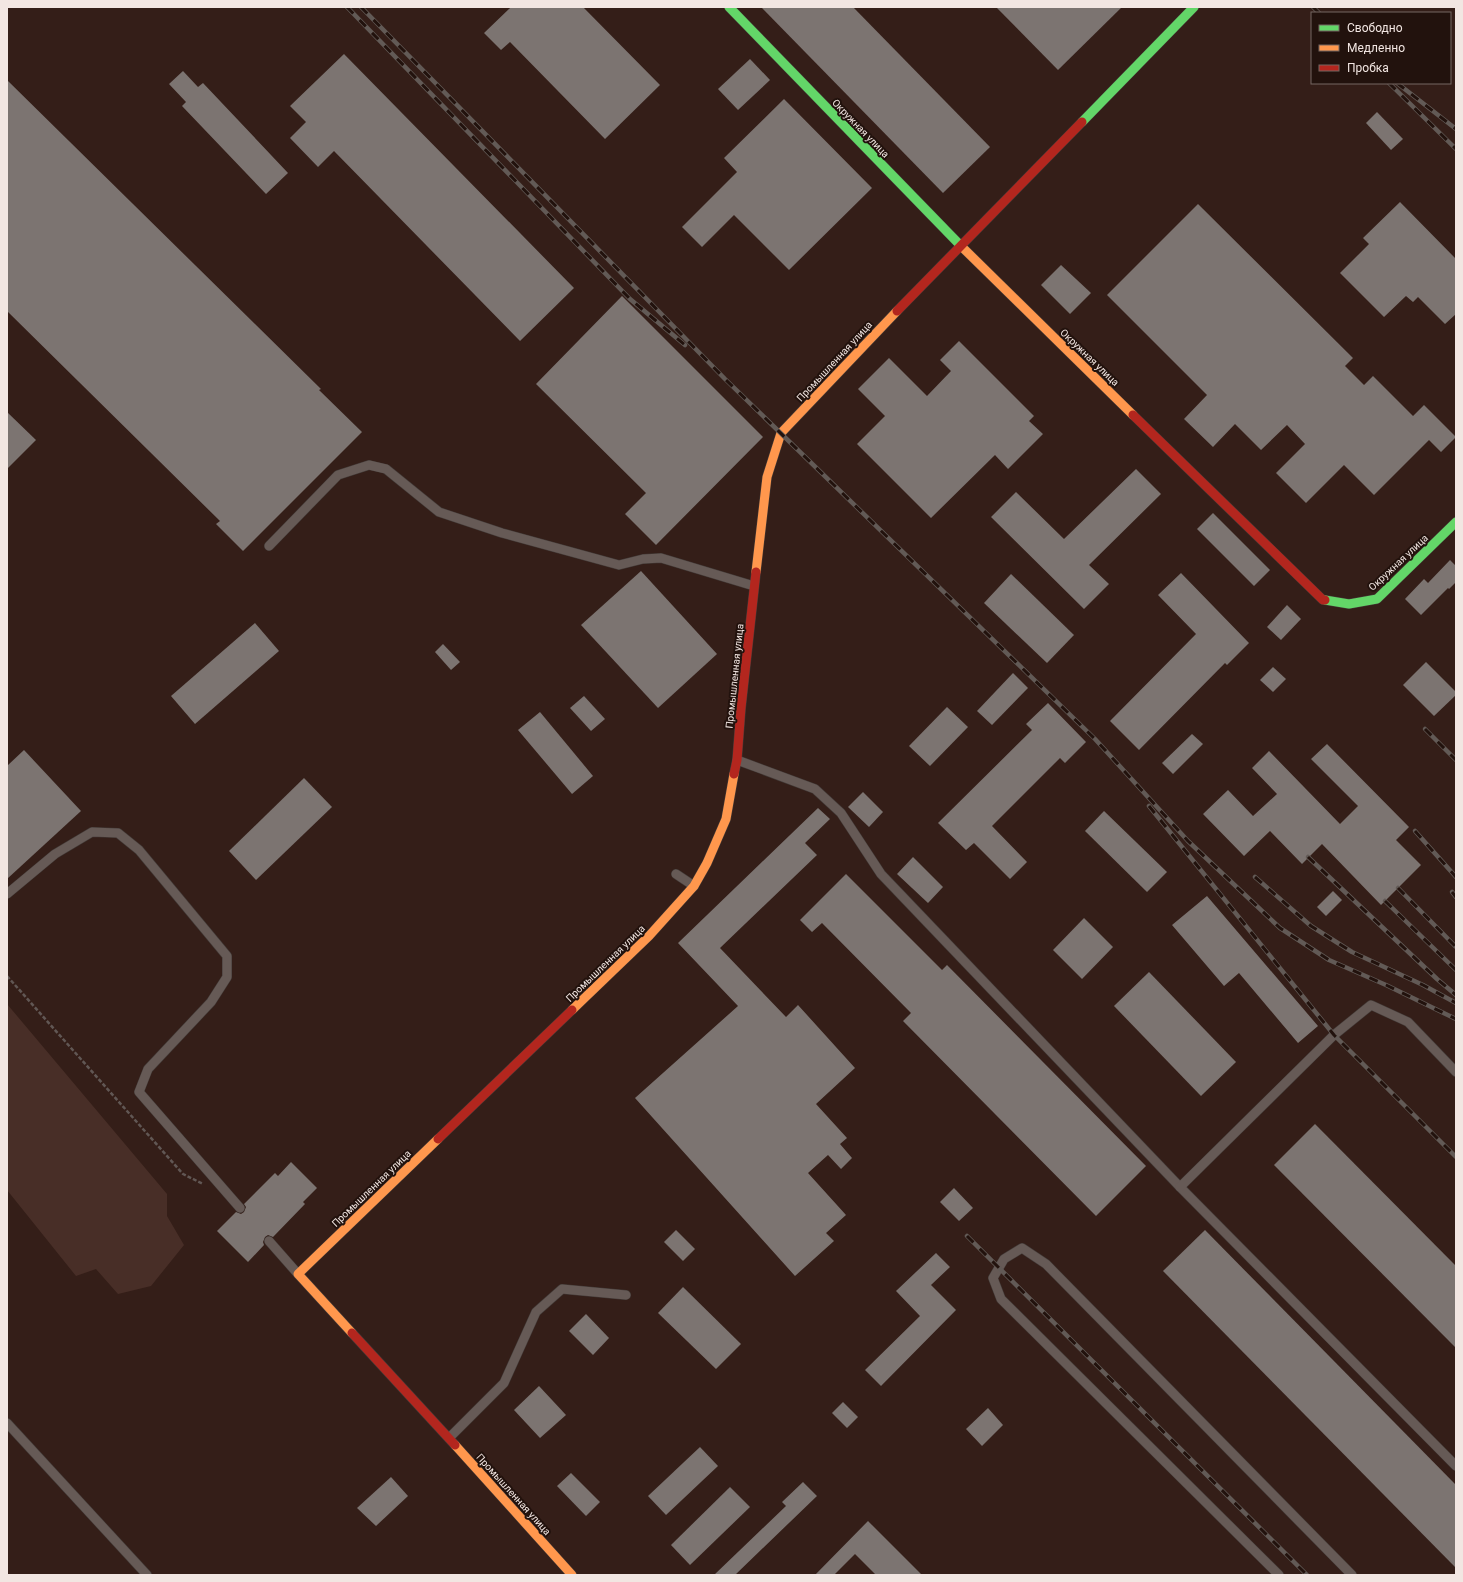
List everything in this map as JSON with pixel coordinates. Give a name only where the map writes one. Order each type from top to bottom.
[{"type":"street","name":"Окружная улица","points":[[729,7],[961,246],[1323,600],[1349,604],[1378,599],[1456,522]]},
{"type":"street","name":"Промышленная улица","points":[[572,1575],[449,1438],[298,1274],[649,936],[694,886],[707,863],[726,819],[737,760],[741,708],[767,477],[781,433],[856,353],[1194,7]]},
{"type":"lane","points":[[270,546],[338,475],[368,465],[386,469],[439,512],[502,533],[619,565],[643,559],[661,558],[754,586]]},
{"type":"lane","points":[[737,760],[815,790],[841,813],[882,874],[1180,1187],[1456,1466]]},
{"type":"lane","points":[[7,894],[55,854],[92,832],[118,833],[139,850],[227,956],[227,977],[211,1002],[148,1069],[139,1092],[240,1208]]},
{"type":"lane","points":[[676,874],[694,886]]},
{"type":"lane","points":[[1180,1187],[1334,1035],[1371,1005],[1408,1022],[1456,1072]]},
{"type":"lane","points":[[269,1240],[298,1274]]},
{"type":"lane","points":[[1279,1575],[1001,1299],[993,1278],[1004,1259],[1022,1248],[1046,1264],[1352,1575]]},
{"type":"lane","points":[[449,1438],[504,1382],[536,1312],[562,1290],[626,1295]]},
{"type":"lane","points":[[7,1423],[147,1575]]},
{"type":"path","points":[[7,976],[183,1174],[204,1185]]},
{"type":"shaded area","points":[[7,7],[1456,7],[1456,1575],[7,1575]]},
{"type":"shaded area","points":[[7,1004],[167,1194],[167,1216],[184,1245],[151,1286],[118,1294],[96,1269],[76,1276],[7,1190]]},
{"type":"building","points":[[511,7],[583,7],[660,85],[605,139],[510,42],[501,50],[484,33]]},
{"type":"building","points":[[761,7],[853,7],[990,147],[943,193]]},
{"type":"building","points":[[996,7],[1122,7],[1058,70]]},
{"type":"building","points":[[344,54],[574,288],[520,341],[334,151],[318,167],[290,138],[306,122],[290,106]]},
{"type":"building","points":[[750,59],[770,80],[738,110],[718,89]]},
{"type":"building","points":[[183,71],[198,87],[203,83],[288,173],[266,194],[182,106],[186,102],[169,84]]},
{"type":"building","points":[[7,80],[321,389],[319,390],[362,432],[243,551],[216,524],[220,521],[7,311]]},
{"type":"building","points":[[784,99],[872,188],[789,270],[734,215],[702,247],[682,227],[737,172],[724,158]]},
{"type":"building","points":[[1377,112],[1403,139],[1391,150],[1366,123]]},
{"type":"building","points":[[1400,202],[1456,259],[1456,314],[1445,324],[1418,297],[1413,302],[1406,296],[1384,317],[1340,273],[1369,244],[1363,238]]},
{"type":"building","points":[[1198,204],[1353,358],[1345,366],[1364,385],[1373,376],[1413,416],[1424,405],[1456,437],[1441,452],[1429,440],[1374,495],[1344,465],[1306,503],[1276,473],[1305,444],[1287,425],[1261,450],[1235,424],[1213,447],[1184,419],[1207,395],[1107,295]]},
{"type":"building","points":[[1061,265],[1091,293],[1070,314],[1041,285]]},
{"type":"building","points":[[622,296],[763,437],[656,545],[625,514],[646,493],[536,384]]},
{"type":"building","points":[[959,341],[1034,416],[1029,421],[1043,434],[1008,469],[995,455],[931,518],[857,444],[885,416],[858,389],[889,358],[927,396],[951,371],[940,360]]},
{"type":"building","points":[[7,412],[36,440],[7,469]]},
{"type":"building","points":[[1136,469],[1161,494],[1089,565],[1109,584],[1084,609],[991,517],[1016,492],[1064,539]]},
{"type":"building","points":[[1213,513],[1270,570],[1254,586],[1197,529]]},
{"type":"building","points":[[1450,560],[1456,566],[1456,582],[1421,615],[1405,599],[1424,579],[1428,583]]},
{"type":"building","points":[[641,571],[717,654],[658,708],[581,625]]},
{"type":"building","points":[[1181,573],[1249,643],[1227,665],[1225,663],[1139,750],[1110,721],[1196,634],[1158,595]]},
{"type":"building","points":[[1011,574],[1074,635],[1047,663],[984,603]]},
{"type":"building","points":[[1287,605],[1301,619],[1281,640],[1267,627]]},
{"type":"building","points":[[255,623],[279,651],[195,724],[171,696]]},
{"type":"building","points":[[443,644],[460,662],[451,670],[435,652]]},
{"type":"building","points":[[1426,662],[1456,692],[1456,695],[1434,716],[1403,685]]},
{"type":"building","points":[[1273,667],[1286,679],[1273,692],[1260,680]]},
{"type":"building","points":[[1013,673],[1028,688],[992,725],[977,711]]},
{"type":"building","points":[[584,696],[605,719],[591,731],[570,708]]},
{"type":"building","points":[[1048,703],[1086,742],[1065,763],[1060,758],[992,826],[1027,862],[1010,879],[974,843],[966,850],[938,823],[1032,730],[1026,724]]},
{"type":"building","points":[[947,707],[968,727],[930,766],[909,746]]},
{"type":"building","points":[[540,712],[593,776],[572,794],[518,730]]},
{"type":"building","points":[[1192,734],[1203,744],[1173,774],[1162,763]]},
{"type":"building","points":[[1327,744],[1409,827],[1396,840],[1421,865],[1381,905],[1322,844],[1302,864],[1270,831],[1244,856],[1203,814],[1228,790],[1253,816],[1277,794],[1252,768],[1269,751],[1340,824],[1358,806],[1311,759]]},
{"type":"building","points":[[24,750],[81,811],[7,879],[7,766]]},
{"type":"building","points":[[304,778],[332,807],[256,880],[229,851]]},
{"type":"building","points":[[863,792],[883,812],[869,827],[848,807]]},
{"type":"building","points":[[818,808],[830,819],[805,843],[817,855],[720,948],[786,1017],[798,1005],[855,1068],[816,1104],[847,1138],[840,1144],[852,1158],[841,1169],[828,1155],[808,1173],[846,1215],[826,1233],[834,1241],[795,1276],[635,1098],[738,1006],[678,943]]},
{"type":"building","points":[[1104,811],[1167,872],[1147,892],[1085,831]]},
{"type":"building","points":[[913,857],[943,887],[928,903],[897,874]]},
{"type":"building","points":[[846,874],[942,970],[947,965],[1146,1166],[1096,1216],[903,1021],[911,1013],[822,923],[812,932],[800,920]]},
{"type":"building","points":[[1333,891],[1342,900],[1326,916],[1317,907]]},
{"type":"building","points":[[1207,896],[1318,1026],[1298,1043],[1239,973],[1224,986],[1172,925]]},
{"type":"building","points":[[1084,918],[1113,947],[1082,979],[1053,950]]},
{"type":"building","points":[[1149,972],[1236,1062],[1201,1096],[1114,1006]]},
{"type":"building","points":[[1315,1124],[1456,1266],[1456,1348],[1274,1165]]},
{"type":"building","points":[[291,1162],[317,1188],[303,1202],[305,1204],[273,1237],[268,1235],[265,1237],[263,1242],[264,1245],[248,1262],[217,1231],[236,1212],[241,1214],[244,1212],[246,1207],[244,1204],[275,1173],[278,1176]]},
{"type":"building","points":[[954,1188],[973,1208],[959,1221],[940,1202]]},
{"type":"building","points":[[676,1230],[695,1249],[683,1261],[664,1242]]},
{"type":"building","points":[[1205,1230],[1456,1485],[1456,1568],[1163,1271]]},
{"type":"building","points":[[936,1253],[950,1267],[931,1285],[956,1310],[881,1386],[865,1370],[920,1316],[896,1291]]},
{"type":"building","points":[[683,1287],[741,1344],[716,1369],[658,1313]]},
{"type":"building","points":[[586,1314],[609,1338],[593,1355],[569,1331]]},
{"type":"building","points":[[539,1386],[566,1415],[540,1438],[514,1410]]},
{"type":"building","points":[[843,1402],[858,1417],[847,1428],[832,1413]]},
{"type":"building","points":[[988,1408],[1003,1425],[982,1446],[966,1429]]},
{"type":"building","points":[[700,1447],[718,1466],[666,1515],[648,1496]]},
{"type":"building","points":[[571,1473],[600,1502],[586,1516],[557,1486]]},
{"type":"building","points":[[391,1477],[408,1496],[376,1526],[357,1508]]},
{"type":"building","points":[[803,1482],[817,1496],[735,1575],[714,1575],[786,1506],[782,1502]]},
{"type":"building","points":[[730,1487],[750,1507],[690,1565],[671,1545]]},
{"type":"building","points":[[868,1521],[922,1575],[876,1575],[855,1554],[834,1575],[815,1575]]},
{"type":"railway","points":[[347,7],[630,299],[685,345]]},
{"type":"railway","points":[[361,7],[725,379],[1095,739],[1188,841],[1280,928],[1329,960],[1386,985],[1456,1019]]},
{"type":"railway","points":[[1313,7],[1318,12]]},
{"type":"railway","points":[[1390,84],[1456,149]]},
{"type":"railway","points":[[1398,84],[1456,129]]},
{"type":"railway","points":[[1425,729],[1456,760]]},
{"type":"railway","points":[[1149,806],[1334,1035],[1456,1157]]},
{"type":"railway","points":[[1415,831],[1456,877]]},
{"type":"railway","points":[[1308,857],[1437,979],[1456,995]]},
{"type":"railway","points":[[1255,877],[1311,926],[1352,952],[1423,985],[1456,1003]]},
{"type":"railway","points":[[1398,888],[1456,947]]},
{"type":"railway","points":[[1452,892],[1456,897]]},
{"type":"railway","points":[[1385,901],[1456,970]]},
{"type":"railway","points":[[967,1236],[1307,1575]]},
{"type":"traffic: fast","points":[[729,7],[962,247]]},
{"type":"traffic: fast","points":[[1082,122],[1194,7]]},
{"type":"traffic: fast","points":[[1325,600],[1349,604],[1377,599],[1456,522]]},
{"type":"traffic: slow","points":[[962,247],[1133,415]]},
{"type":"traffic: slow","points":[[756,572],[767,477],[781,433],[897,311]]},
{"type":"traffic: slow","points":[[572,1010],[649,936],[694,886],[707,863],[726,819],[734,774]]},
{"type":"traffic: slow","points":[[352,1333],[298,1274],[438,1139]]},
{"type":"traffic: slow","points":[[455,1445],[572,1575]]},
{"type":"traffic: jam","points":[[897,311],[1082,122]]},
{"type":"traffic: jam","points":[[1133,415],[1323,600],[1325,600]]},
{"type":"traffic: jam","points":[[734,774],[737,760],[741,708],[756,572]]},
{"type":"traffic: jam","points":[[438,1139],[572,1010]]},
{"type":"traffic: jam","points":[[352,1333],[455,1445]]}]
